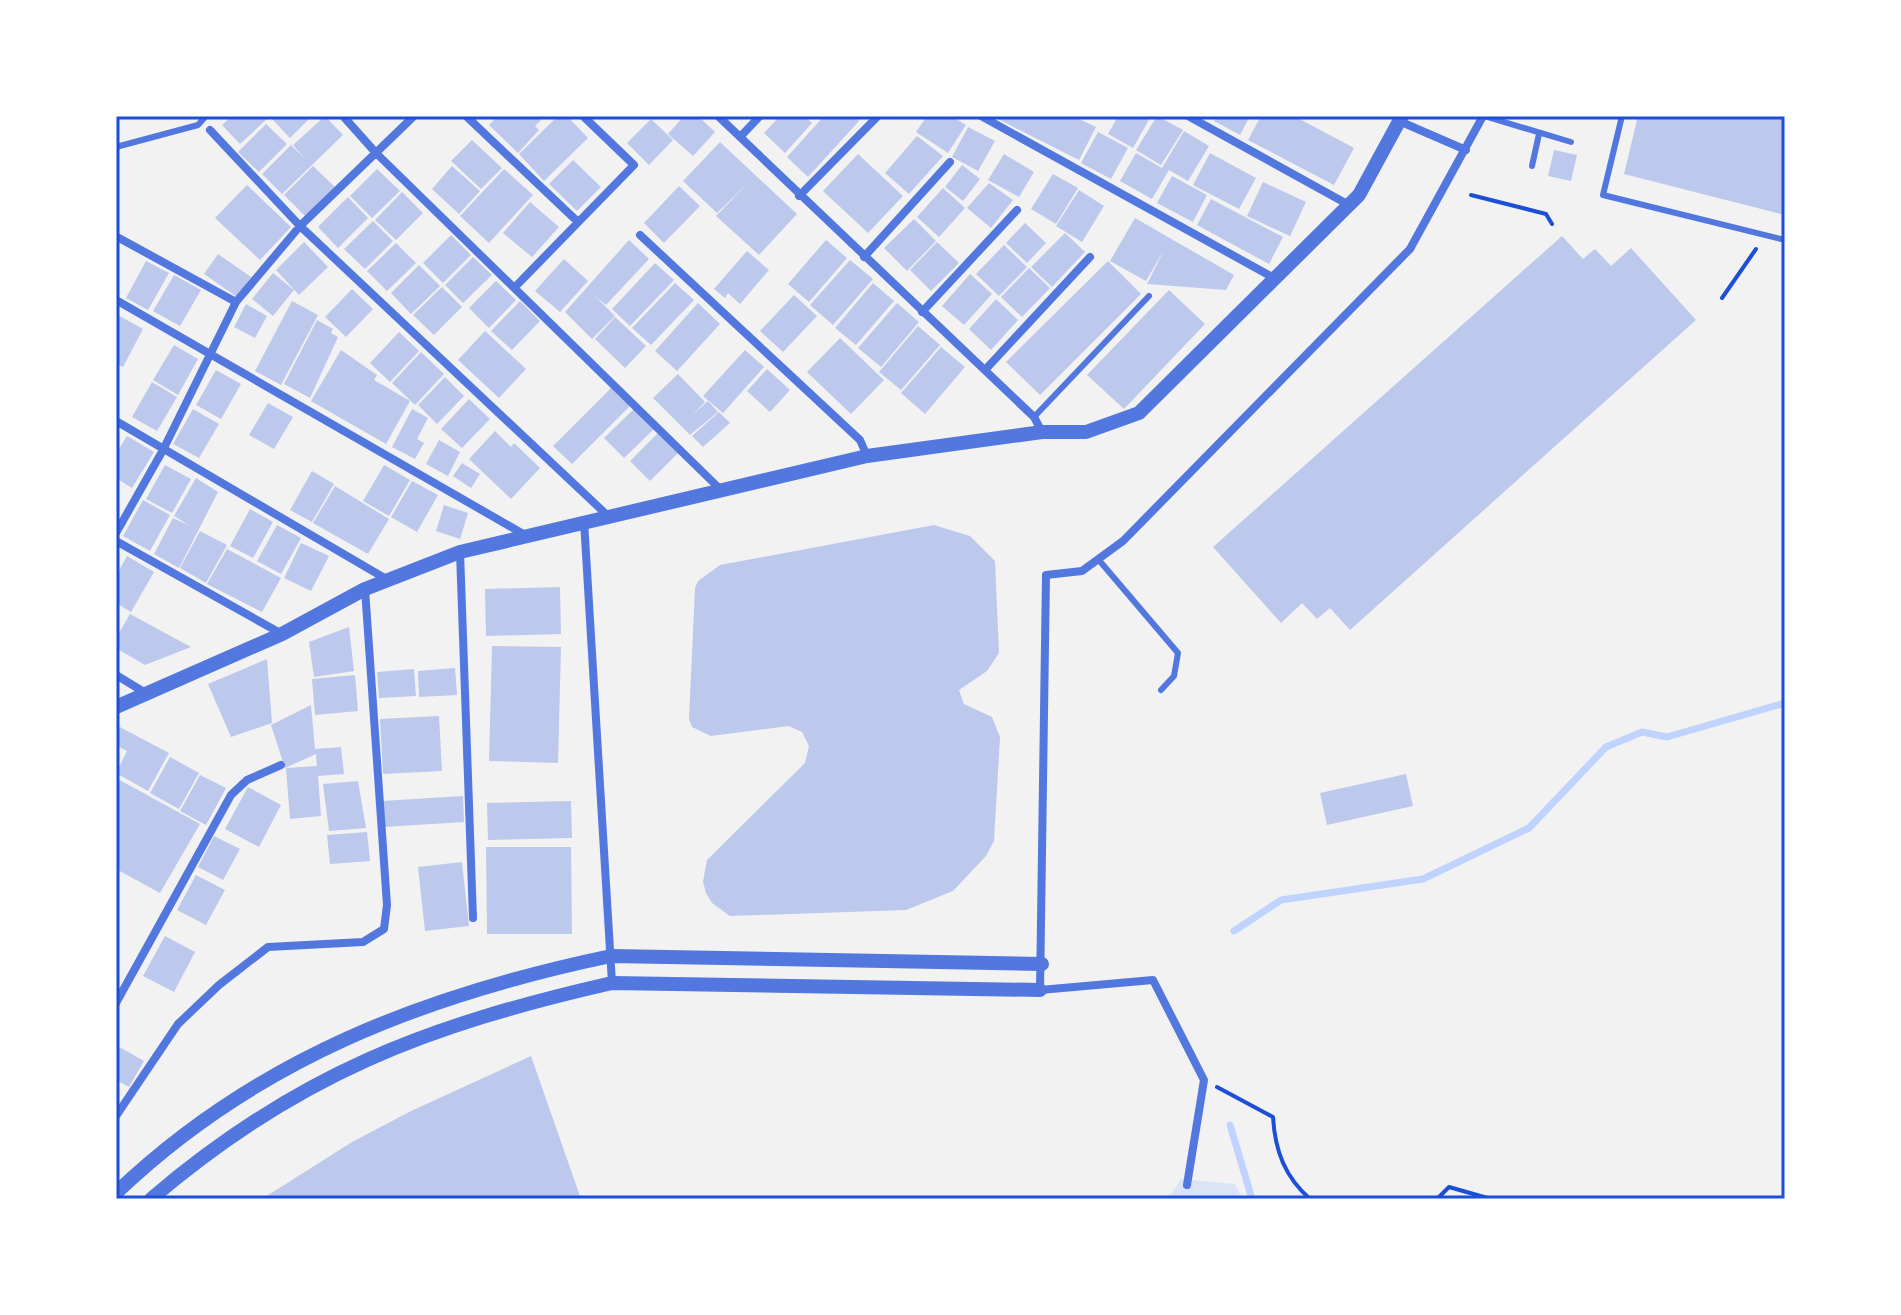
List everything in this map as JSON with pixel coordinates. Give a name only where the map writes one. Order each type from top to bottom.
[{"type":"street","points":[[343,116],[376,153],[516,286],[722,491]]},
{"type":"street","points":[[116,533],[163,450],[236,302],[300,226],[414,116]]},
{"type":"street","points":[[466,116],[578,222]]},
{"type":"street","points":[[516,286],[634,165],[583,116]]},
{"type":"street","points":[[718,116],[1034,417],[1042,432]]},
{"type":"street","points":[[740,137],[760,116]]},
{"type":"street","points":[[799,196],[878,116]]},
{"type":"street","points":[[981,116],[1274,278]]},
{"type":"street","points":[[1188,116],[1349,205]]},
{"type":"street","points":[[1040,990],[1046,575],[1082,571],[1123,541],[1410,249],[1484,116]]},
{"type":"street","points":[[116,707],[144,692],[282,634],[365,589],[460,552],[584,520],[867,456],[1042,432],[1086,432],[1139,413],[1359,195],[1401,119],[1466,150]]},
{"type":"street","points":[[210,130],[300,226],[607,515]]},
{"type":"street","points":[[864,257],[950,162]]},
{"type":"street","points":[[922,312],[1017,210]]},
{"type":"street","points":[[640,235],[860,440],[867,456]]},
{"type":"street","points":[[119,238],[236,302]]},
{"type":"street","points":[[985,370],[1090,257]]},
{"type":"street","points":[[116,300],[526,535]]},
{"type":"street","points":[[116,421],[389,580]]},
{"type":"street","points":[[584,520],[612,983]]},
{"type":"street","points":[[116,541],[282,634]]},
{"type":"street","points":[[460,552],[473,918]]},
{"type":"street","points":[[116,1116],[178,1024],[219,985],[268,947],[363,942],[384,929],[387,905],[365,589]]},
{"type":"street","points":[[116,675],[144,692]]},
{"type":"street","points":[[116,1003],[231,795],[247,780],[281,765]]},
{"type":"street","points":[[116,1193],[199,1125],[323,1048],[458,993],[611,956],[1042,964]]},
{"type":"street","points":[[151,1199],[254,1120],[379,1053],[467,1019],[612,983],[1040,990],[1153,980],[1204,1080],[1187,1185]]},
{"type":"lane","points":[[116,147],[198,125],[206,116]]},
{"type":"lane","points":[[1484,116],[1571,142]]},
{"type":"lane","points":[[1622,116],[1603,195],[1785,240]]},
{"type":"lane","points":[[198,125],[210,130]]},
{"type":"lane","points":[[1532,166],[1539,134]]},
{"type":"lane","points":[[1034,417],[1149,296]]},
{"type":"lane","points":[[1098,559],[1178,653],[1174,676],[1161,690]]},
{"type":"path","points":[[1471,195],[1546,214],[1552,224]]},
{"type":"path","points":[[1722,298],[1755,249]]},
{"type":"path","points":[[1204,1080],[1273,1117],[1276,1144],[1285,1170],[1310,1199]]},
{"type":"path","points":[[1437,1199],[1449,1187],[1491,1199]]},
{"type":"shaded area","points":[[1181,1179],[1235,1184],[1242,1199],[1168,1199]]},
{"type":"building","points":[[232,116],[264,116],[267,119],[240,144],[222,125]]},
{"type":"building","points":[[275,116],[312,116],[290,138],[272,119]]},
{"type":"building","points":[[325,116],[343,135],[282,194],[262,174],[291,145],[305,159],[293,145]]},
{"type":"building","points":[[498,116],[545,116],[535,126],[539,130],[518,153],[489,125]]},
{"type":"building","points":[[558,116],[567,116],[588,138],[544,181],[519,154]]},
{"type":"building","points":[[684,116],[698,116],[715,132],[693,156],[668,134]]},
{"type":"building","points":[[780,116],[804,116],[812,123],[785,153],[764,133]]},
{"type":"building","points":[[824,116],[854,116],[859,121],[808,177],[787,157]]},
{"type":"building","points":[[927,116],[951,116],[966,125],[948,153],[916,132]]},
{"type":"building","points":[[992,116],[1073,116],[1096,127],[1079,160]]},
{"type":"building","points":[[1118,116],[1151,116],[1133,148],[1108,134]]},
{"type":"building","points":[[1157,116],[1183,130],[1161,165],[1136,150]]},
{"type":"building","points":[[1217,116],[1250,116],[1240,135],[1214,121]]},
{"type":"building","points":[[1261,116],[1294,116],[1354,148],[1334,185],[1248,140]]},
{"type":"building","points":[[1638,116],[1785,116],[1785,215],[1624,174]]},
{"type":"building","points":[[651,119],[673,140],[649,165],[627,143]]},
{"type":"building","points":[[266,124],[287,144],[259,172],[238,152]]},
{"type":"building","points":[[968,127],[995,141],[978,171],[952,157]]},
{"type":"building","points":[[1184,131],[1209,146],[1188,181],[1169,170],[1152,199],[1120,181],[1136,153],[1162,168]]},
{"type":"building","points":[[1098,132],[1128,148],[1111,179],[1081,163]]},
{"type":"building","points":[[917,136],[943,156],[909,194],[885,173]]},
{"type":"building","points":[[472,140],[502,168],[481,189],[451,161]]},
{"type":"building","points":[[720,142],[797,214],[759,255],[716,216],[748,183],[717,213],[683,181]]},
{"type":"building","points":[[1554,150],[1577,155],[1571,181],[1548,176]]},
{"type":"building","points":[[1210,153],[1256,178],[1239,209],[1193,185]]},
{"type":"building","points":[[858,154],[903,196],[868,233],[823,191]]},
{"type":"building","points":[[1004,154],[1034,172],[1019,197],[988,180]]},
{"type":"building","points":[[573,160],[601,187],[577,211],[549,184]]},
{"type":"building","points":[[962,165],[980,179],[963,201],[945,187]]},
{"type":"building","points":[[313,166],[335,187],[306,217],[284,195]]},
{"type":"building","points":[[452,166],[480,191],[459,214],[432,189]]},
{"type":"building","points":[[377,169],[400,191],[372,218],[350,196]]},
{"type":"building","points":[[504,169],[533,195],[489,243],[460,216]]},
{"type":"building","points":[[1053,174],[1078,188],[1056,224],[1031,209]]},
{"type":"building","points":[[1172,176],[1207,195],[1193,222],[1157,203]]},
{"type":"building","points":[[1263,182],[1306,202],[1290,236],[1247,216]]},
{"type":"building","points":[[989,183],[1013,200],[991,228],[967,208]]},
{"type":"building","points":[[247,185],[291,227],[260,260],[215,218]]},
{"type":"building","points":[[679,186],[700,206],[664,243],[644,223]]},
{"type":"building","points":[[943,188],[965,208],[939,237],[917,217]]},
{"type":"building","points":[[1079,190],[1104,206],[1082,242],[1056,226]]},
{"type":"building","points":[[402,192],[423,213],[396,240],[375,220]]},
{"type":"building","points":[[348,197],[368,218],[338,248],[318,227]]},
{"type":"building","points":[[1211,199],[1283,237],[1269,264],[1197,225]]},
{"type":"building","points":[[530,202],[559,227],[532,257],[503,233]]},
{"type":"building","points":[[1135,218],[1234,275],[1226,290],[1147,284],[1164,250],[1146,281],[1110,261]]},
{"type":"building","points":[[914,219],[936,241],[907,271],[884,248]]},
{"type":"building","points":[[373,221],[393,241],[365,269],[344,249]]},
{"type":"building","points":[[1025,223],[1046,243],[1027,263],[1006,243]]},
{"type":"building","points":[[1065,233],[1085,252],[1052,287],[1031,267]]},
{"type":"building","points":[[451,235],[471,255],[443,283],[423,263]]},
{"type":"building","points":[[1562,236],[1583,259],[1595,249],[1611,266],[1631,248],[1696,320],[1350,630],[1330,608],[1317,619],[1302,603],[1281,623],[1213,547]]},
{"type":"building","points":[[629,240],[649,259],[606,305],[594,295],[615,316],[592,339],[565,312]]},
{"type":"building","points":[[826,240],[847,258],[809,302],[788,284]]},
{"type":"building","points":[[304,242],[328,267],[299,295],[276,270]]},
{"type":"building","points":[[937,242],[959,263],[931,291],[910,270]]},
{"type":"building","points":[[396,243],[416,263],[387,291],[367,271]]},
{"type":"building","points":[[1004,245],[1027,267],[999,296],[976,274]]},
{"type":"building","points":[[747,251],[769,270],[740,304],[728,293],[725,298],[714,289]]},
{"type":"building","points":[[218,254],[251,277],[237,297],[204,274]]},
{"type":"building","points":[[473,257],[492,275],[463,303],[445,285]]},
{"type":"building","points":[[564,259],[588,281],[560,312],[535,291]]},
{"type":"building","points":[[850,260],[873,279],[833,325],[810,305]]},
{"type":"building","points":[[146,261],[169,273],[148,310],[126,298]]},
{"type":"building","points":[[1108,261],[1141,294],[1040,395],[1006,362]]},
{"type":"building","points":[[655,263],[674,280],[630,326],[612,309]]},
{"type":"building","points":[[419,265],[440,286],[411,314],[391,293]]},
{"type":"building","points":[[1029,268],[1050,288],[1022,317],[1001,297]]},
{"type":"building","points":[[273,273],[294,290],[273,316],[252,299]]},
{"type":"building","points":[[970,274],[992,294],[964,325],[942,306]]},
{"type":"building","points":[[174,275],[201,290],[180,326],[153,311]]},
{"type":"building","points":[[496,281],[516,300],[489,328],[469,308]]},
{"type":"building","points":[[675,283],[694,300],[651,345],[632,328]]},
{"type":"building","points":[[873,283],[894,301],[856,345],[835,328]]},
{"type":"building","points":[[442,287],[462,307],[434,335],[413,315]]},
{"type":"building","points":[[352,289],[373,309],[346,337],[325,317]]},
{"type":"building","points":[[1169,290],[1205,324],[1124,409],[1087,375]]},
{"type":"building","points":[[794,295],[817,316],[783,352],[760,331]]},
{"type":"building","points":[[996,299],[1018,320],[991,350],[969,329]]},
{"type":"building","points":[[292,301],[318,315],[281,385],[255,371]]},
{"type":"building","points":[[520,301],[540,321],[512,350],[491,331]]},
{"type":"building","points":[[698,303],[720,324],[677,371],[655,351]]},
{"type":"building","points":[[897,303],[919,322],[881,367],[858,348]]},
{"type":"building","points":[[246,304],[267,316],[255,338],[234,327]]},
{"type":"building","points":[[116,314],[143,329],[123,367],[116,364]]},
{"type":"building","points":[[615,317],[646,346],[625,368],[595,339]]},
{"type":"building","points":[[317,320],[333,329],[331,333],[338,337],[310,398],[284,384]]},
{"type":"building","points":[[918,326],[940,345],[901,390],[879,372]]},
{"type":"building","points":[[485,331],[526,369],[499,398],[458,360]]},
{"type":"building","points":[[399,332],[419,351],[390,382],[370,363]]},
{"type":"building","points":[[840,338],[884,380],[851,414],[807,372]]},
{"type":"building","points":[[174,345],[198,359],[178,395],[153,380]]},
{"type":"building","points":[[941,347],[965,367],[925,414],[901,393]]},
{"type":"building","points":[[341,350],[377,375],[374,380],[410,401],[386,444],[311,401]]},
{"type":"building","points":[[745,350],[764,367],[723,413],[703,396]]},
{"type":"building","points":[[421,352],[444,374],[415,405],[392,383]]},
{"type":"building","points":[[767,369],[790,390],[770,412],[747,391]]},
{"type":"building","points":[[216,370],[241,384],[221,419],[196,405]]},
{"type":"building","points":[[678,374],[705,402],[691,416],[708,401],[718,412],[690,435],[653,398]]},
{"type":"building","points":[[445,377],[464,396],[437,424],[418,405]]},
{"type":"building","points":[[152,382],[177,397],[157,431],[132,417]]},
{"type":"building","points":[[611,388],[630,406],[572,464],[553,446]]},
{"type":"building","points":[[469,399],[490,419],[462,448],[441,429]]},
{"type":"building","points":[[268,403],[293,417],[274,449],[249,435]]},
{"type":"building","points":[[635,408],[655,428],[624,458],[604,438]]},
{"type":"building","points":[[193,409],[219,424],[199,458],[173,444]]},
{"type":"building","points":[[412,409],[428,418],[417,439],[424,443],[415,459],[392,447]]},
{"type":"building","points":[[719,412],[730,423],[703,447],[692,436]]},
{"type":"building","points":[[495,431],[511,447],[514,443],[540,468],[511,499],[469,459]]},
{"type":"building","points":[[658,433],[678,453],[650,481],[630,461]]},
{"type":"building","points":[[127,436],[154,452],[132,488],[116,478],[116,454]]},
{"type":"building","points":[[439,440],[460,452],[448,476],[426,464]]},
{"type":"building","points":[[462,463],[480,474],[471,488],[453,476]]},
{"type":"building","points":[[165,465],[191,479],[172,513],[146,499]]},
{"type":"building","points":[[384,465],[410,480],[389,516],[363,501]]},
{"type":"building","points":[[312,471],[334,484],[312,522],[290,510]]},
{"type":"building","points":[[196,478],[218,492],[179,568],[154,554],[173,518],[190,526],[174,516]]},
{"type":"building","points":[[412,481],[438,495],[417,532],[391,517]]},
{"type":"building","points":[[335,486],[389,519],[368,554],[313,523]]},
{"type":"building","points":[[143,500],[170,515],[150,551],[123,536]]},
{"type":"building","points":[[444,505],[468,513],[460,539],[436,531]]},
{"type":"building","points":[[250,509],[273,522],[253,558],[230,546]]},
{"type":"building","points":[[277,525],[301,538],[281,574],[257,561]]},
{"type":"building","points":[[934,525],[970,536],[995,561],[999,653],[987,671],[959,690],[964,704],[992,717],[1000,737],[994,841],[986,856],[953,891],[906,910],[730,916],[712,903],[706,893],[703,882],[707,860],[805,763],[809,746],[802,732],[789,726],[711,736],[692,727],[689,719],[695,588],[698,581],[720,565]]},
{"type":"building","points":[[200,531],[227,545],[206,583],[180,568]]},
{"type":"building","points":[[301,543],[329,556],[311,591],[284,578]]},
{"type":"building","points":[[227,549],[281,578],[262,612],[207,584]]},
{"type":"building","points":[[127,556],[154,572],[131,612],[116,603],[116,576]]},
{"type":"building","points":[[560,587],[561,634],[486,636],[485,589]]},
{"type":"building","points":[[130,614],[191,647],[145,665],[116,648],[116,638]]},
{"type":"building","points":[[349,627],[354,671],[314,677],[309,642]]},
{"type":"building","points":[[492,646],[561,647],[558,763],[489,761]]},
{"type":"building","points":[[267,659],[272,723],[231,737],[208,684]]},
{"type":"building","points":[[455,668],[457,695],[419,697],[418,671]]},
{"type":"building","points":[[414,669],[416,696],[379,698],[377,672]]},
{"type":"building","points":[[355,675],[358,711],[315,715],[312,679]]},
{"type":"building","points":[[311,705],[315,749],[341,747],[344,774],[318,776],[321,816],[290,819],[286,768],[317,766],[316,754],[285,768],[271,725]]},
{"type":"building","points":[[439,716],[442,771],[383,774],[380,719]]},
{"type":"building","points":[[116,725],[169,753],[148,791],[116,773],[127,751],[116,745]]},
{"type":"building","points":[[170,757],[199,773],[179,809],[150,793]]},
{"type":"building","points":[[1406,774],[1413,806],[1327,825],[1320,793]]},
{"type":"building","points":[[200,775],[226,788],[206,825],[180,811]]},
{"type":"building","points":[[116,778],[200,824],[160,893],[116,869]]},
{"type":"building","points":[[358,781],[366,828],[329,831],[323,784]]},
{"type":"building","points":[[248,787],[281,805],[259,847],[225,829]]},
{"type":"building","points":[[463,796],[464,822],[384,827],[382,801]]},
{"type":"building","points":[[571,801],[572,838],[488,840],[487,803]]},
{"type":"building","points":[[367,832],[370,861],[330,864],[327,835]]},
{"type":"building","points":[[214,836],[240,849],[223,880],[198,867]]},
{"type":"building","points":[[486,847],[571,847],[572,934],[487,934]]},
{"type":"building","points":[[462,862],[469,926],[425,931],[418,867]]},
{"type":"building","points":[[196,875],[225,890],[206,925],[177,910]]},
{"type":"building","points":[[165,936],[195,952],[174,992],[143,976]]},
{"type":"building","points":[[116,1045],[144,1061],[129,1087],[116,1080]]},
{"type":"building","points":[[531,1056],[581,1199],[262,1199],[352,1142]]},
{"type":"waterway","points":[[1234,931],[1281,900],[1423,879],[1529,828],[1606,747],[1642,732],[1667,737],[1785,703]]},
{"type":"waterway","points":[[1230,1125],[1252,1199]]}]
